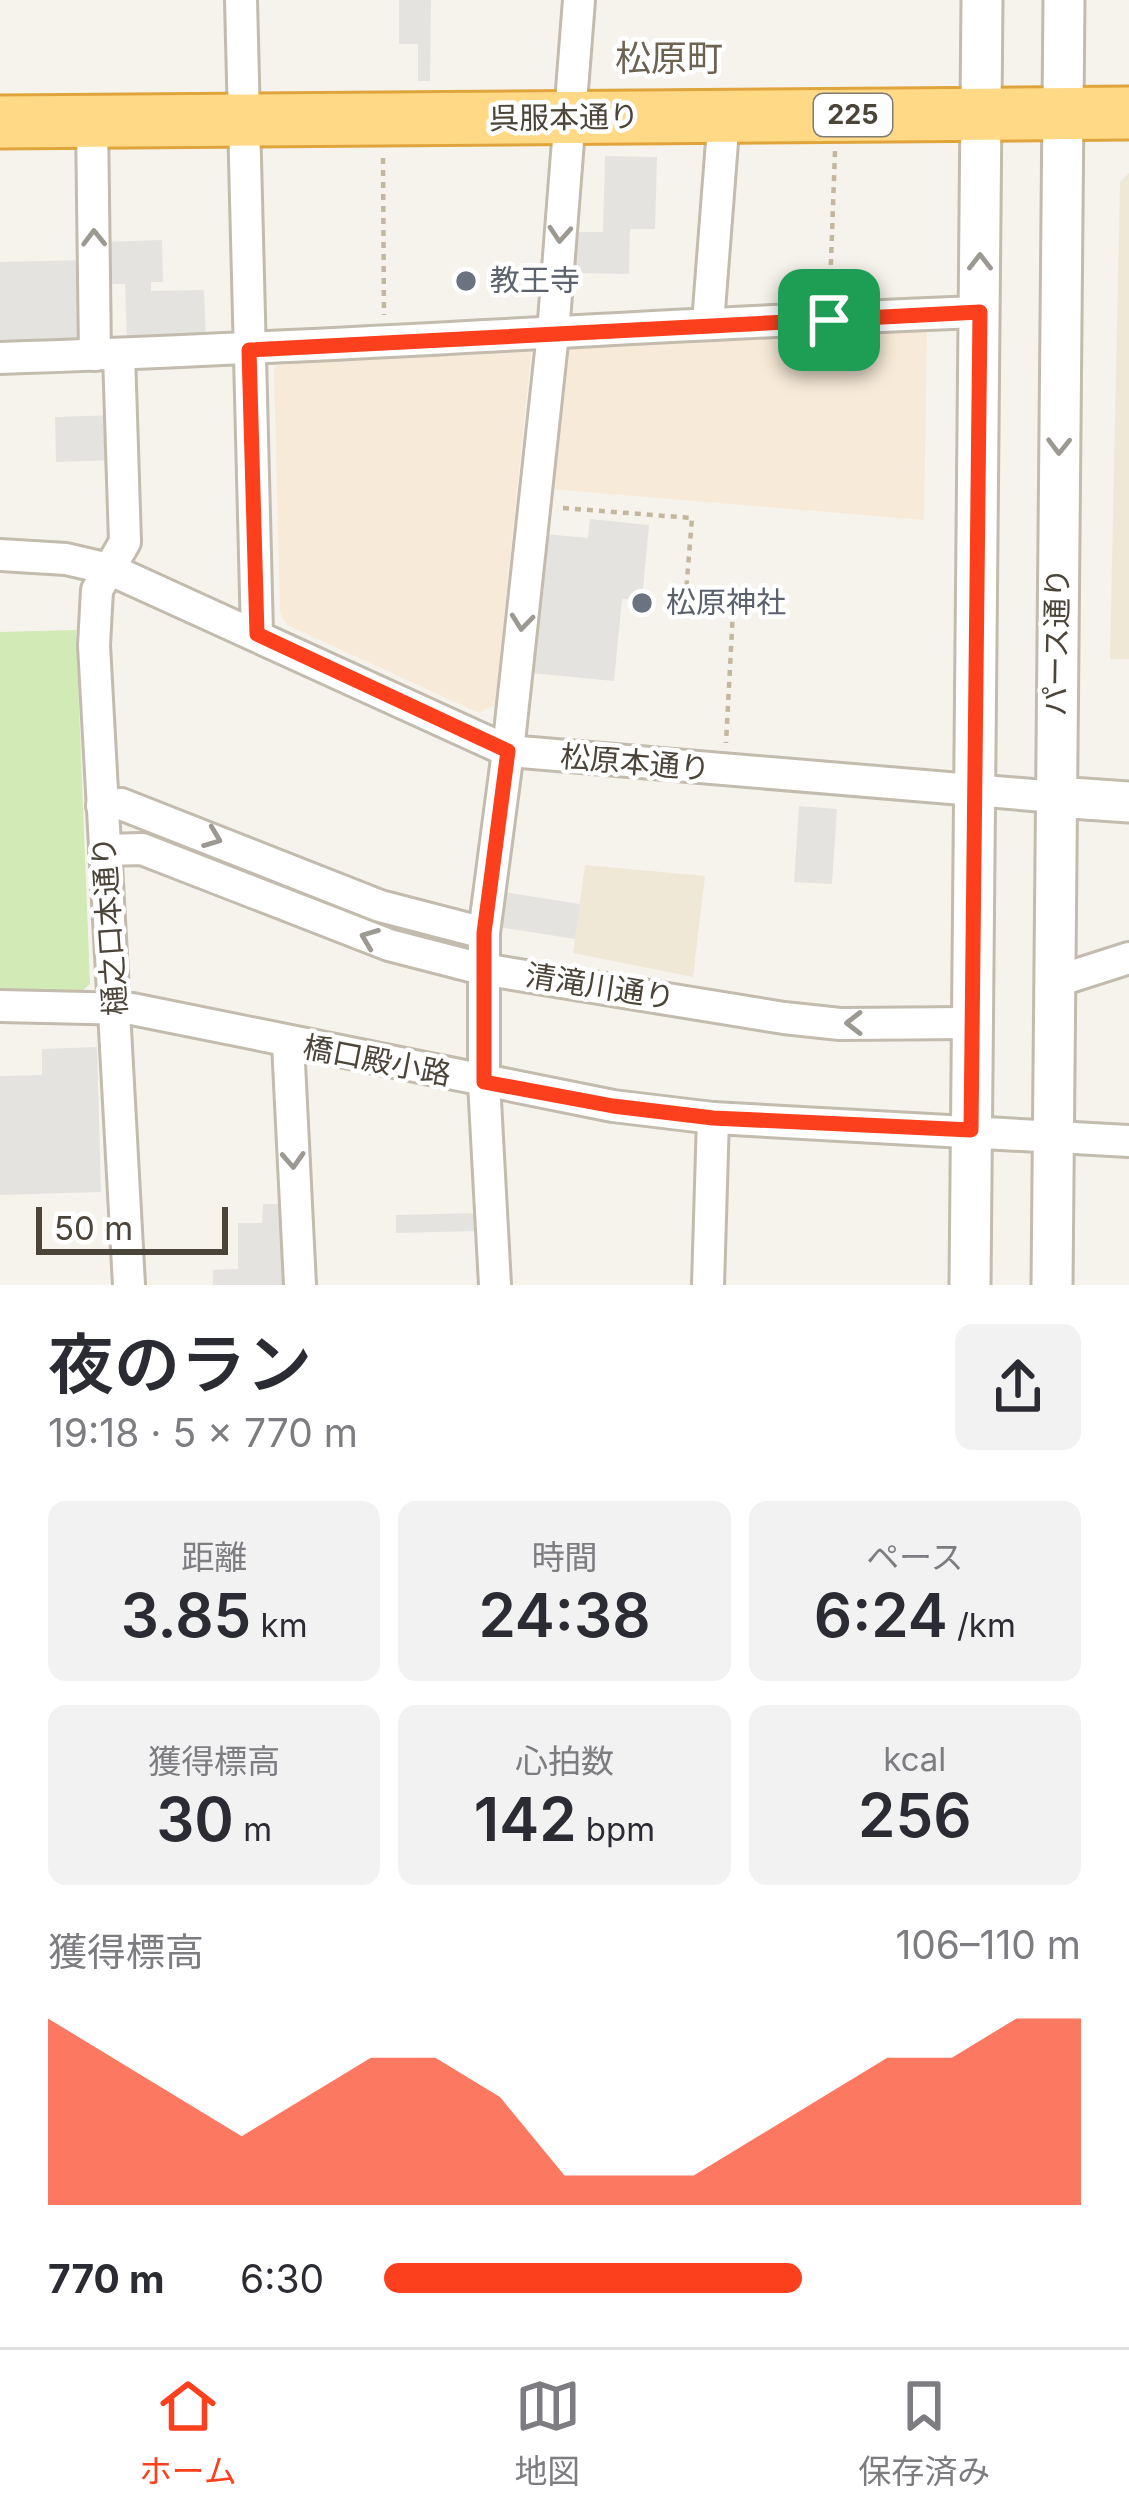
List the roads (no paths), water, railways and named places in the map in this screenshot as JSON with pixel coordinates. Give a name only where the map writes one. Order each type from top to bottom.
[{"type":"highway","name":"呉服本通り","points":[[0,122],[1129,113]]},
{"type":"street","points":[[241,0],[257,634]]},
{"type":"street","points":[[495,1285],[484,1082],[484,933],[553,333],[579,0]]},
{"type":"street","points":[[970,1285],[982,0]]},
{"type":"street","name":"パース通り","points":[[1052,1285],[1064,0]]},
{"type":"street","points":[[708,323],[724,116]]},
{"type":"street","name":"樋之口本通り","points":[[92,121],[125,542],[97,590],[94,645],[129,1285]]},
{"type":"street","points":[[0,358],[383,344],[980,312]]},
{"type":"street","name":"松原本通り","points":[[0,555],[67,559],[109,569],[508,751],[1056,797]]},
{"type":"street","points":[[1056,797],[1129,802]]},
{"type":"street","points":[[102,806],[121,804],[380,906],[484,933]]},
{"type":"street","name":"清滝川通り","points":[[105,850],[142,849],[389,945],[482,969],[784,1018],[840,1024],[971,1023]]},
{"type":"street","points":[[1054,982],[1129,958]]},
{"type":"street","name":"橋口殿小路","points":[[0,1006],[115,1006],[484,1082],[613,1106],[713,1118],[1129,1141]]},
{"type":"street","points":[[288,1042],[300,1285]]},
{"type":"street","points":[[709,1285],[713,1118]]},
{"type":"place","name":"教王寺","points":[[466,281]]},
{"type":"place","name":"松原神社","points":[[642,603]]},
{"type":"district","name":"松原町","points":[[669,58]]}]
